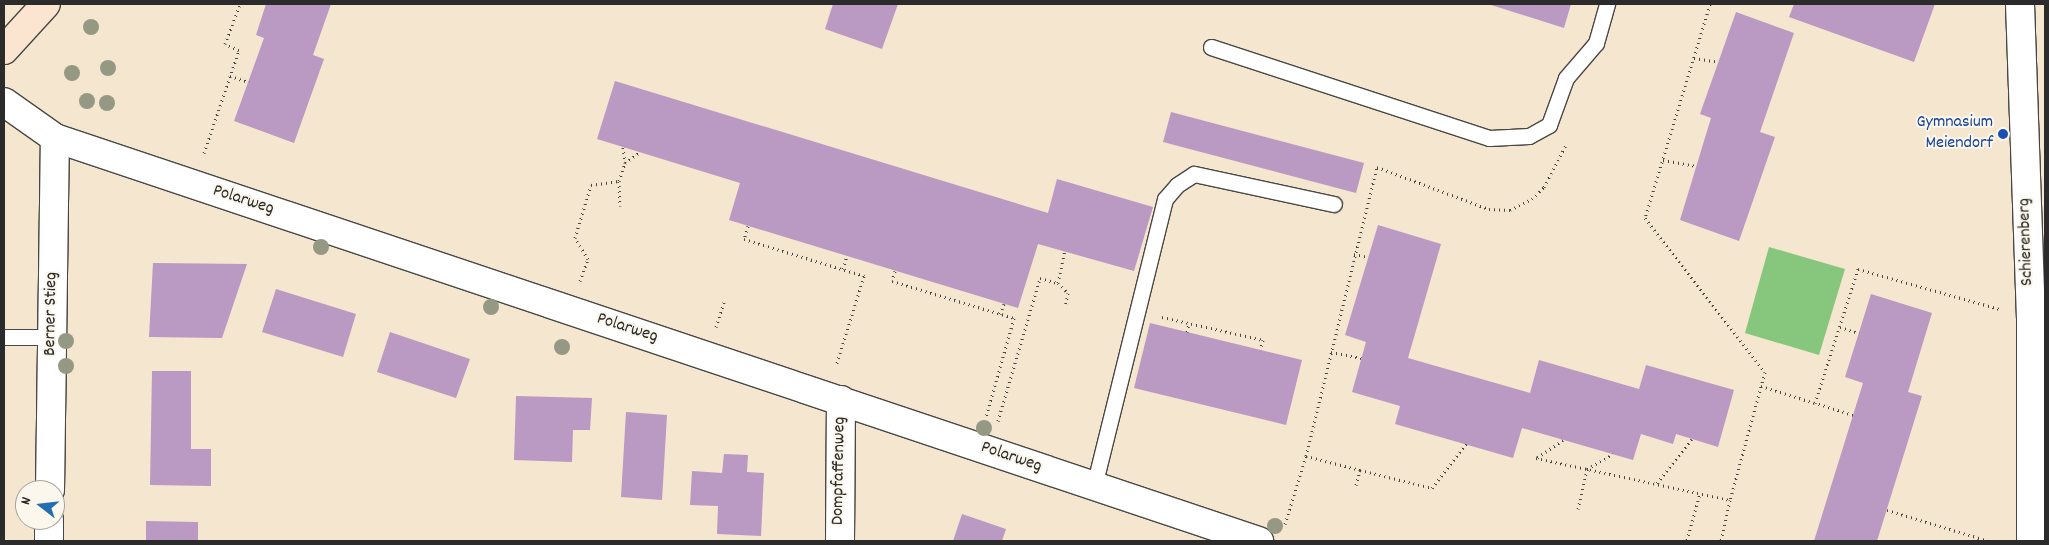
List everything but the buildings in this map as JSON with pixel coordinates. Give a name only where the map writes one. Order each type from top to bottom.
[{"type":"street","points":[[4,50],[46,4]]},
{"type":"street","name":"Schierenberg","points":[[2020,4],[2031,318],[2031,541]]},
{"type":"street","name":"Polarweg","points":[[4,102],[55,138],[1094,486],[1271,536]]},
{"type":"street","name":"Berner Stieg","points":[[50,480],[55,138]]},
{"type":"street","name":"Dompfaffenweg","points":[[834,398],[840,541]]},
{"type":"lane","points":[[1211,47],[1489,138],[1529,136],[1549,125],[1566,78],[1596,43],[1606,4]]},
{"type":"lane","points":[[1094,486],[1165,199],[1177,185],[1194,174],[1334,204]]},
{"type":"lane","points":[[4,337],[52,337]]},
{"type":"path","points":[[194,185],[240,50],[225,44],[240,4]]},
{"type":"path","points":[[1710,4],[1645,218],[1765,372],[1730,500],[1721,541]]},
{"type":"path","points":[[1694,58],[1718,62]]},
{"type":"path","points":[[230,76],[249,82]]},
{"type":"path","points":[[620,206],[619,181],[625,163],[623,147]]},
{"type":"path","points":[[625,163],[640,152]]},
{"type":"path","points":[[1663,160],[1696,166]]},
{"type":"path","points":[[1271,536],[1306,456],[1354,254],[1377,167]]},
{"type":"path","points":[[570,310],[588,259],[575,238],[592,185],[619,181]]},
{"type":"path","points":[[748,226],[744,239],[864,276],[834,398]]},
{"type":"path","points":[[1058,283],[1065,251]]},
{"type":"path","points":[[1354,254],[1368,256]]},
{"type":"path","points":[[843,269],[847,256]]},
{"type":"path","points":[[1815,403],[1858,269],[2031,318]]},
{"type":"path","points":[[895,271],[892,281],[1014,318],[984,449]]},
{"type":"path","points":[[984,449],[1040,278],[1058,283],[1068,293],[1065,307]]},
{"type":"path","points":[[1000,314],[1004,304]]},
{"type":"path","points":[[1137,311],[1263,340],[1260,350]]},
{"type":"path","points":[[1187,332],[1189,323]]},
{"type":"path","points":[[1840,327],[1859,333]]},
{"type":"path","points":[[1331,352],[1361,358]]},
{"type":"path","points":[[1761,386],[1853,415]]},
{"type":"path","points":[[1657,484],[1692,439]]},
{"type":"path","points":[[1564,440],[1536,458],[1730,500]]},
{"type":"path","points":[[1306,456],[1432,488],[1466,444]]},
{"type":"path","points":[[1578,508],[1587,469],[1613,454]]},
{"type":"path","points":[[1356,485],[1360,470]]},
{"type":"path","points":[[1687,540],[1700,493]]},
{"type":"path","points":[[1887,510],[1989,541]]},
{"type":"green space","points":[[1769,247],[1845,269],[1819,355],[1745,333]]},
{"type":"place","name":"Gymnasium Meiendorf","points":[[2003,134]]}]
